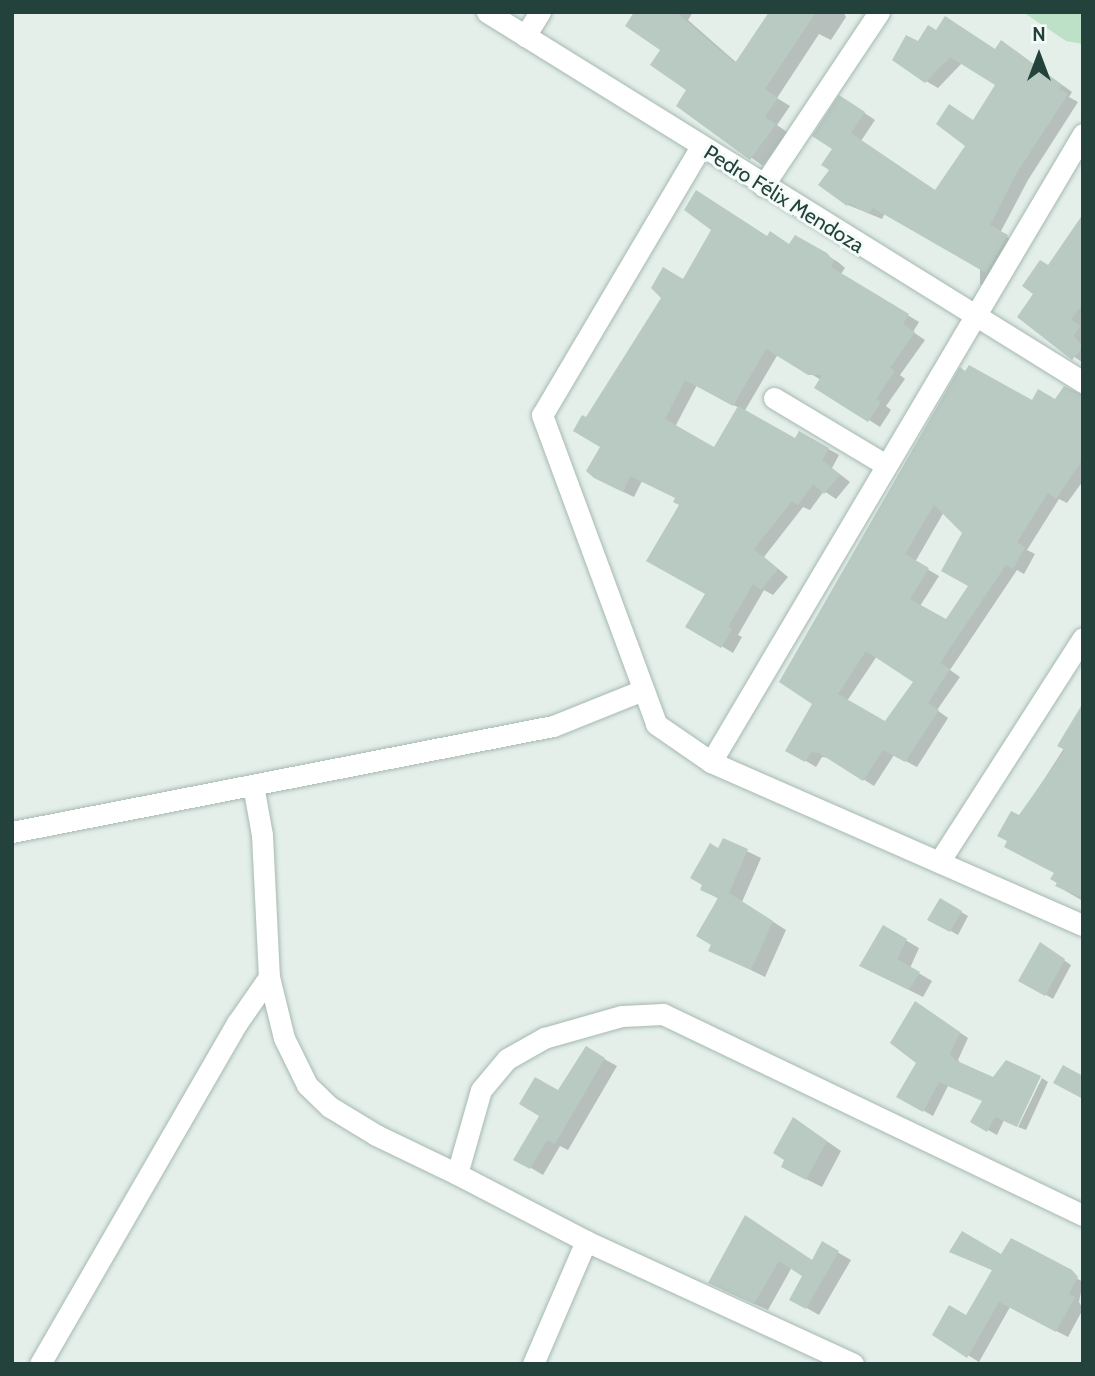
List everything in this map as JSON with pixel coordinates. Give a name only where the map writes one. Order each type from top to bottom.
[{"type":"street","name":"Pedro Félix Mendoza","points":[[487,12],[700,148],[1083,382]]},
{"type":"street","points":[[525,36],[540,12]]},
{"type":"street","points":[[763,186],[879,12]]},
{"type":"street","points":[[711,762],[973,315],[1083,134]]},
{"type":"street","points":[[700,148],[542,415],[656,723],[711,762],[1083,925]]},
{"type":"street","points":[[774,398],[886,465]]},
{"type":"street","points":[[939,862],[1083,638]]},
{"type":"street","points":[[12,832],[553,726],[643,690]]},
{"type":"street","points":[[253,785],[262,835],[269,977],[284,1038],[307,1085],[330,1107],[376,1135],[586,1241],[853,1364]]},
{"type":"street","points":[[40,1364],[237,1023],[269,977]]},
{"type":"street","points":[[457,1174],[481,1090],[507,1059],[544,1038],[622,1016],[663,1014],[1083,1215]]},
{"type":"street","points":[[533,1364],[586,1241]]},
{"type":"green space","points":[[1023,12],[1083,12],[1083,44],[1066,41]]},
{"type":"building","points":[[634,12],[676,12],[735,63],[769,12],[816,12],[765,89],[778,98],[765,117],[776,124],[750,160],[676,106],[686,90],[650,65],[660,50],[625,26]]},
{"type":"building","points":[[945,16],[995,49],[1001,40],[1062,85],[1059,89],[1068,94],[1016,174],[990,225],[1008,235],[986,273],[873,208],[869,214],[849,203],[847,206],[818,185],[829,170],[821,165],[832,149],[812,136],[839,95],[865,112],[851,133],[935,190],[965,146],[936,124],[949,104],[973,120],[995,85],[950,57],[925,83],[892,60],[906,35],[918,41],[928,25],[936,30]]},
{"type":"building","points":[[696,190],[767,236],[770,231],[789,244],[795,235],[827,253],[834,261],[831,267],[909,314],[903,324],[915,332],[890,368],[895,371],[876,399],[881,402],[868,422],[814,388],[822,375],[808,375],[766,349],[733,406],[685,380],[665,419],[714,447],[738,406],[795,438],[799,431],[829,448],[822,460],[840,475],[824,494],[813,484],[798,505],[792,501],[754,549],[778,569],[761,590],[753,584],[728,627],[732,629],[721,648],[685,627],[705,594],[646,561],[679,505],[673,502],[675,498],[630,476],[623,492],[594,478],[586,471],[600,447],[573,431],[582,415],[586,417],[661,298],[651,288],[663,267],[683,279],[711,230],[684,210]]},
{"type":"building","points":[[1083,214],[1083,304],[1071,319],[1080,326],[1074,336],[1083,347],[1072,360],[1017,317],[1033,294],[1022,286],[1040,260],[1048,265]]},
{"type":"building","points":[[969,365],[1032,400],[1038,389],[1055,399],[1064,386],[1083,395],[1083,459],[1056,499],[1048,493],[1017,542],[1025,547],[1013,569],[1006,565],[940,663],[950,669],[928,703],[939,710],[905,762],[883,750],[863,781],[819,753],[811,752],[805,762],[785,751],[812,704],[779,682],[960,367],[965,371]],"holes":[[[934,505],[962,533],[941,571],[968,586],[946,619],[910,599],[929,568],[905,554]],[[866,651],[913,682],[885,721],[838,694]]]},
{"type":"building","points":[[1083,703],[1083,898],[1055,886],[1057,883],[1050,879],[1054,873],[1004,847],[1007,841],[997,836],[1011,811],[1019,815],[1065,750],[1057,746]]},
{"type":"building","points":[[723,838],[748,849],[729,893],[773,921],[751,970],[708,951],[711,945],[696,936],[718,898],[700,890],[702,885],[690,878],[710,843],[718,848]]},
{"type":"building","points":[[940,898],[962,911],[950,932],[927,920]]},
{"type":"building","points":[[883,925],[907,939],[897,959],[920,972],[909,990],[859,966]]},
{"type":"building","points":[[1040,942],[1065,959],[1045,996],[1018,981]]},
{"type":"building","points":[[915,1001],[960,1032],[950,1054],[955,1060],[993,1077],[1006,1060],[1041,1076],[1017,1127],[995,1117],[987,1132],[970,1122],[982,1101],[939,1082],[923,1112],[896,1097],[916,1063],[890,1043]]},
{"type":"building","points":[[586,1046],[605,1058],[555,1144],[547,1140],[530,1169],[513,1160],[539,1116],[519,1104],[535,1077],[558,1090]]},
{"type":"building","points":[[1063,1065],[1083,1076],[1083,1099],[1053,1083]]},
{"type":"building","points":[[793,1117],[827,1141],[806,1180],[781,1167],[784,1160],[773,1153]]},
{"type":"building","points":[[745,1215],[812,1260],[822,1241],[839,1251],[806,1309],[789,1300],[802,1276],[779,1261],[754,1304],[708,1283]]},
{"type":"building","points":[[962,1231],[1001,1254],[1011,1238],[1072,1270],[1078,1277],[1069,1294],[1075,1297],[1056,1332],[999,1302],[967,1358],[932,1335],[949,1305],[966,1315],[992,1270],[949,1252]]}]
